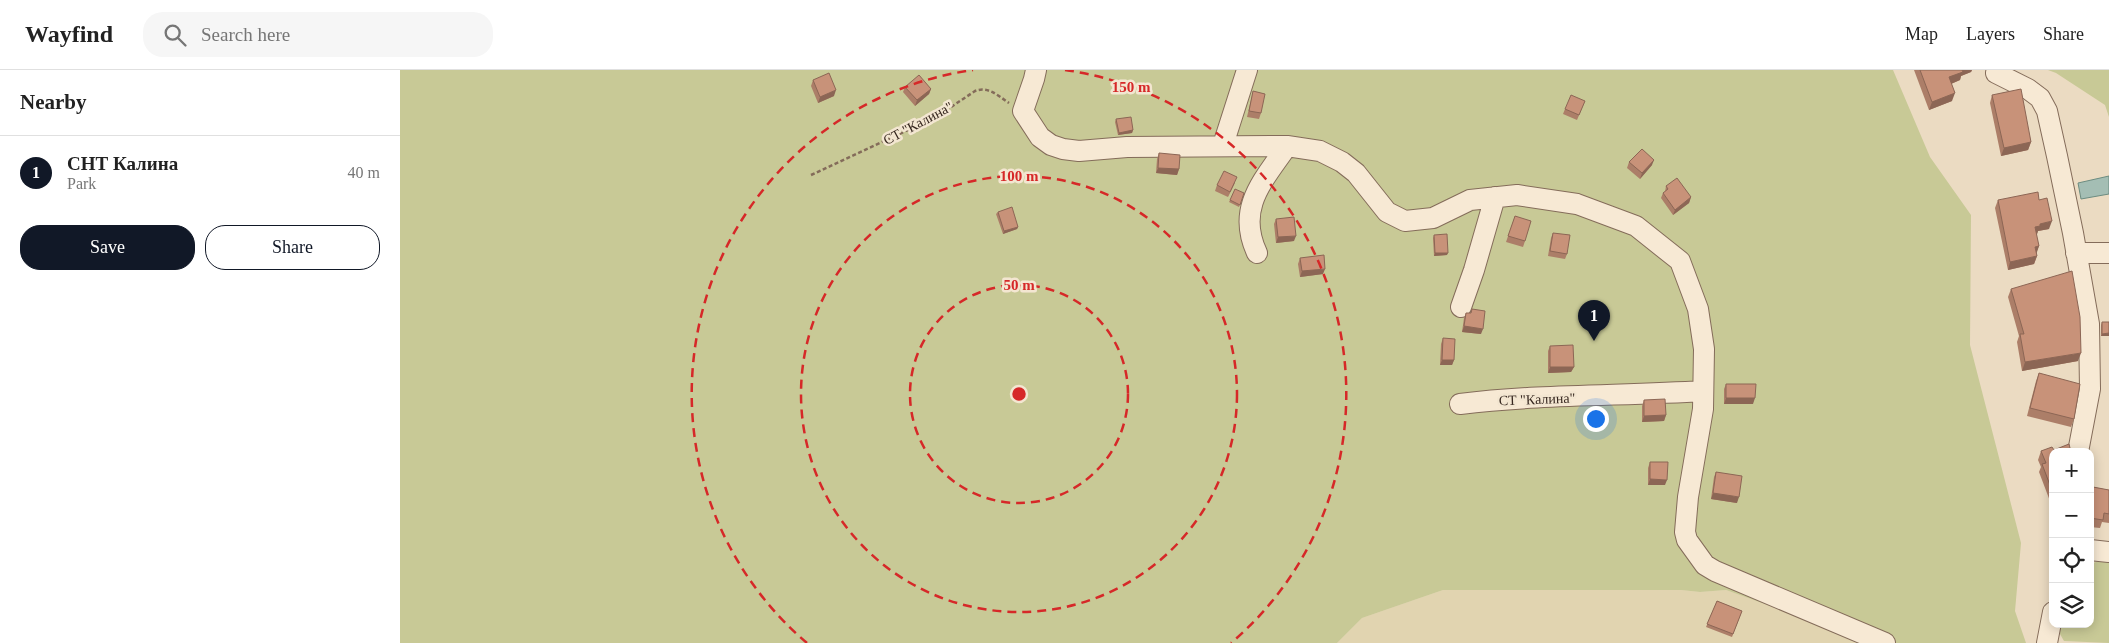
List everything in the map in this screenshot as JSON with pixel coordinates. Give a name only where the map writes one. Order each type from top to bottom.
[{"type":"street","points":[[1036,70],[1023,111],[1040,138],[1051,146],[1079,150],[1223,145],[1287,146],[1320,150],[1342,162],[1356,173],[1387,212],[1405,221],[1434,218],[1470,200],[1517,195],[1577,204],[1636,226],[1680,262],[1698,309],[1704,349],[1704,409],[1688,497],[1685,532],[1687,540],[1705,565],[1715,571],[1884,643]]},
{"type":"street","points":[[1223,145],[1247,70]]},
{"type":"street","points":[[1996,73],[2028,89],[2040,98],[2047,111],[2089,324],[2090,389],[2079,448]]},
{"type":"street","points":[[1257,252],[1250,238],[1248,223],[1252,200],[1287,146]]},
{"type":"street","points":[[1461,307],[1495,197]]},
{"type":"street","points":[[2076,252],[2109,253]]},
{"type":"street","name":"СТ \"Калина\"","points":[[1460,404],[1513,398],[1610,396],[1703,391]]},
{"type":"street","points":[[2094,550],[2109,552]]},
{"type":"street","points":[[2047,643],[2050,628]]},
{"type":"path","name":"СТ \"Калина\"","points":[[811,175],[928,121],[982,88],[989,90],[1023,111]]},
{"type":"shaded area","points":[[2109,176],[2109,194],[2081,199],[2078,183]]},
{"type":"shaded area","points":[[1443,590],[1681,590],[1700,592],[1726,590],[1828,627],[1864,643],[1337,643],[1362,618]]},
{"type":"green space","points":[[400,70],[1893,70],[1930,157],[1971,215],[1970,345],[2021,543],[2015,611],[2026,643],[1864,643],[1828,627],[1726,590],[1700,592],[1681,590],[1443,590],[1362,618],[1337,643],[400,643]]},
{"type":"green space","points":[[2048,70],[2109,70],[2109,117],[2105,105],[2056,73]]},
{"type":"green space","points":[[2109,559],[2109,643],[2064,641],[2057,628],[2094,628],[2094,563]]},
{"type":"building","points":[[1920,70],[1962,70],[1963,72],[1949,77],[1955,93],[1932,102]]},
{"type":"building","points":[[829,73],[836,90],[820,97],[813,80]]},
{"type":"building","points":[[919,75],[931,89],[917,100],[905,87]]},
{"type":"building","points":[[2021,89],[2031,142],[2004,148],[1992,95]]},
{"type":"building","points":[[1253,91],[1265,94],[1261,113],[1249,111]]},
{"type":"building","points":[[1571,95],[1585,101],[1579,115],[1565,109]]},
{"type":"building","points":[[1131,117],[1133,130],[1119,133],[1116,119]]},
{"type":"building","points":[[1642,149],[1654,160],[1642,173],[1629,162]]},
{"type":"building","points":[[1159,153],[1180,155],[1179,169],[1158,168]]},
{"type":"building","points":[[1224,171],[1237,177],[1230,192],[1217,185]]},
{"type":"building","points":[[1677,178],[1691,197],[1675,210],[1663,193],[1668,189],[1666,186]]},
{"type":"building","points":[[1235,189],[1244,193],[1240,205],[1230,200]]},
{"type":"building","points":[[2038,192],[2039,200],[2047,198],[2052,221],[2035,227],[2039,246],[2035,247],[2037,256],[2010,262],[1998,200]]},
{"type":"building","points":[[1012,207],[1018,227],[1004,231],[998,212]]},
{"type":"building","points":[[1515,216],[1531,221],[1525,241],[1508,236]]},
{"type":"building","points":[[1294,217],[1296,236],[1278,237],[1276,219]]},
{"type":"building","points":[[1553,233],[1570,235],[1567,254],[1550,251]]},
{"type":"building","points":[[1447,234],[1448,253],[1435,253],[1434,235]]},
{"type":"building","points":[[1324,255],[1325,269],[1302,271],[1300,258]]},
{"type":"building","points":[[2072,271],[2080,317],[2081,353],[2025,362],[2020,334],[2024,334],[2011,289]]},
{"type":"building","points":[[1472,309],[1485,311],[1483,329],[1464,326],[1466,313],[1471,313]]},
{"type":"building","points":[[2102,322],[2109,322],[2109,333],[2102,334]]},
{"type":"building","points":[[1443,338],[1455,339],[1454,360],[1442,360]]},
{"type":"building","points":[[1573,345],[1574,367],[1550,367],[1550,346]]},
{"type":"building","points":[[2039,373],[2080,384],[2074,419],[2030,408]]},
{"type":"building","points":[[1726,384],[1756,384],[1755,398],[1726,398]]},
{"type":"building","points":[[1665,399],[1666,415],[1644,416],[1644,400]]},
{"type":"building","points":[[2069,444],[2070,448],[2059,448]]},
{"type":"building","points":[[2049,448],[2049,482],[2042,464],[2046,463],[2041,451]]},
{"type":"building","points":[[1650,462],[1668,462],[1667,480],[1650,479]]},
{"type":"building","points":[[1716,472],[1742,476],[1739,497],[1713,493]]},
{"type":"building","points":[[2094,487],[2109,490],[2109,514],[2104,513],[2103,520],[2094,519]]},
{"type":"building","points":[[1717,601],[1742,611],[1733,634],[1707,624]]},
{"type":"place","name":"СНТ Калина","points":[[1594,341]]}]
